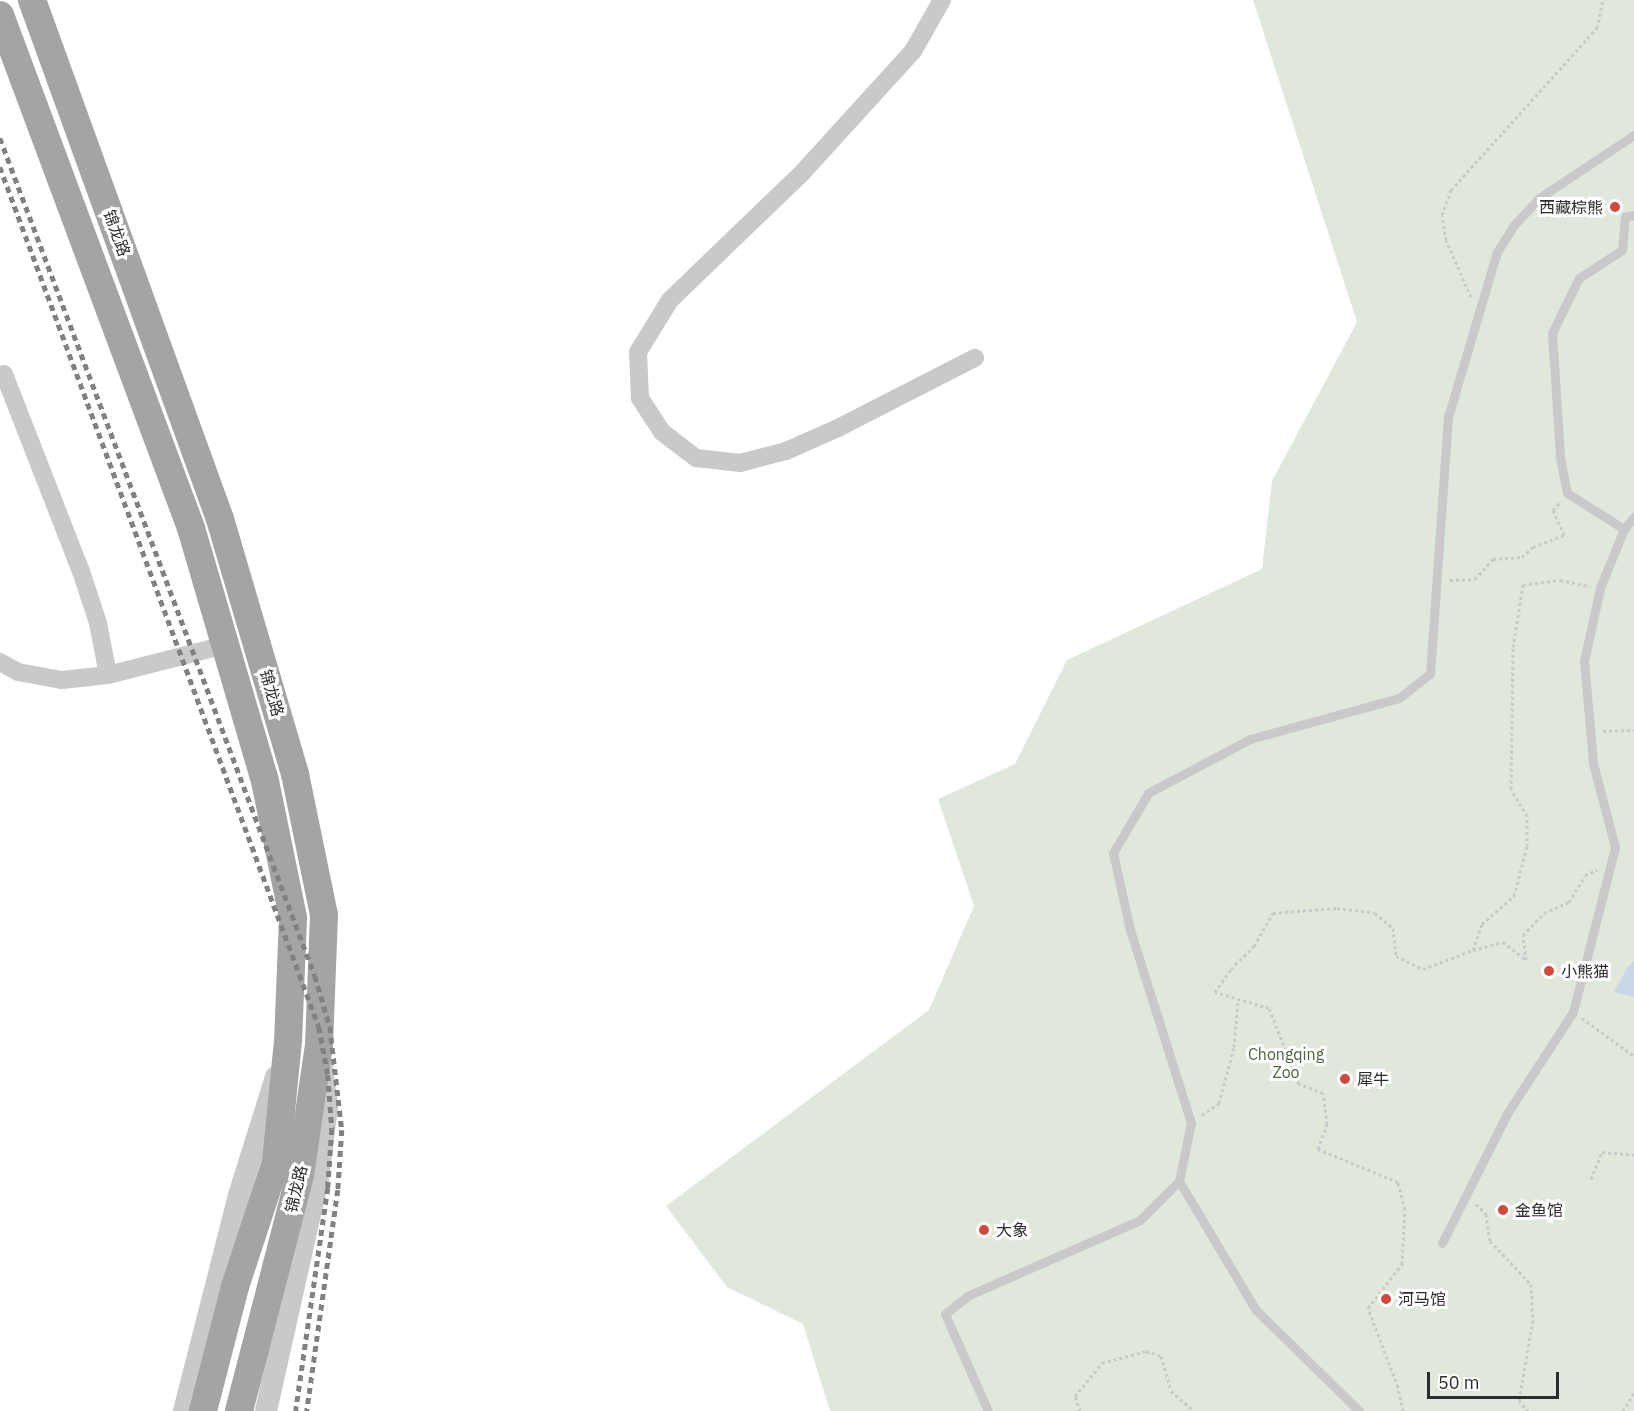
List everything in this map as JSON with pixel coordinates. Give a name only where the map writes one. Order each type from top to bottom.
[{"type":"main road","name":"锦龙路","points":[[33,2],[220,519],[296,774],[324,915],[319,1045],[300,1174],[239,1411]]},
{"type":"main road","name":"锦龙路","points":[[0,16],[191,528],[265,781],[292,918],[288,1041],[276,1162],[235,1287],[203,1411]]},
{"type":"street","points":[[942,0],[913,51],[802,173],[670,300],[638,352],[640,398],[662,432],[696,458],[740,463],[786,451],[838,428],[975,358]]},
{"type":"street","points":[[4,374],[81,571],[98,623],[108,675]]},
{"type":"street","points":[[0,662],[18,672],[62,680],[108,675],[225,645]]},
{"type":"street","points":[[184,1411],[239,1195],[288,1041]]},
{"type":"street","points":[[266,1411],[318,1178],[327,1107],[319,1045]]},
{"type":"lane","points":[[988,1411],[945,1314],[967,1296],[1140,1220],[1179,1181],[1191,1123],[1130,930],[1113,853],[1149,793],[1250,739],[1399,698],[1430,674],[1448,417],[1497,252],[1514,225],[1539,198],[1634,135]]},
{"type":"lane","points":[[1624,529],[1567,493],[1560,456],[1552,333],[1579,278],[1622,250],[1625,218],[1634,215]]},
{"type":"lane","points":[[1442,1243],[1508,1112],[1573,1012],[1615,847],[1593,763],[1584,661],[1600,588],[1624,529],[1634,517]]},
{"type":"lane","points":[[1179,1181],[1256,1310],[1359,1411]]},
{"type":"path","points":[[1478,315],[1446,240],[1442,216],[1451,190],[1597,28],[1603,0]]},
{"type":"path","points":[[1436,581],[1474,579],[1493,559],[1522,557],[1533,547],[1564,535],[1553,510],[1567,493]]},
{"type":"path","points":[[1473,950],[1482,924],[1514,896],[1527,846],[1527,816],[1511,789],[1513,647],[1523,585],[1560,580],[1600,588]]},
{"type":"path","points":[[1590,732],[1634,730]]},
{"type":"path","points":[[1403,1411],[1398,1387],[1368,1308],[1402,1264],[1405,1209],[1398,1182],[1318,1149],[1327,1124],[1323,1093],[1299,1084],[1269,1008],[1215,992],[1254,946],[1273,913],[1337,908],[1375,913],[1393,927],[1396,956],[1423,969],[1473,950],[1503,942],[1526,960],[1523,935],[1544,913],[1569,902],[1585,875],[1611,863]]},
{"type":"path","points":[[1191,1123],[1219,1103],[1234,1047],[1238,999]]},
{"type":"path","points":[[1573,1012],[1634,1056]]},
{"type":"path","points":[[1591,1179],[1602,1152],[1634,1155]]},
{"type":"path","points":[[1467,1193],[1486,1214],[1490,1241],[1531,1284],[1533,1320],[1520,1400],[1528,1411]]},
{"type":"path","points":[[1080,1411],[1075,1396],[1102,1363],[1146,1351],[1161,1356],[1171,1391],[1194,1411]]},
{"type":"path","points":[[1623,1411],[1634,1393]]},
{"type":"green space","name":"Chongqing Zoo","points":[[1253,0],[1634,0],[1634,1411],[830,1411],[803,1324],[727,1287],[666,1206],[929,1010],[974,906],[938,799],[1015,764],[1067,660],[1262,569],[1272,481],[1357,322]]},
{"type":"water","points":[[1634,961],[1634,997],[1614,992],[1627,968]]},
{"type":"railway","points":[[0,138],[315,976],[330,1027],[342,1130],[338,1190],[307,1411]]},
{"type":"railway","points":[[0,167],[319,1027],[328,1075],[332,1129],[328,1188],[296,1411]]},
{"type":"place","name":"西藏棕熊","points":[[1615,207]]},
{"type":"place","name":"小熊猫","points":[[1549,971]]},
{"type":"place","name":"犀牛","points":[[1345,1079]]},
{"type":"place","name":"金鱼馆","points":[[1503,1210]]},
{"type":"place","name":"大象","points":[[984,1230]]},
{"type":"place","name":"河马馆","points":[[1386,1299]]}]
